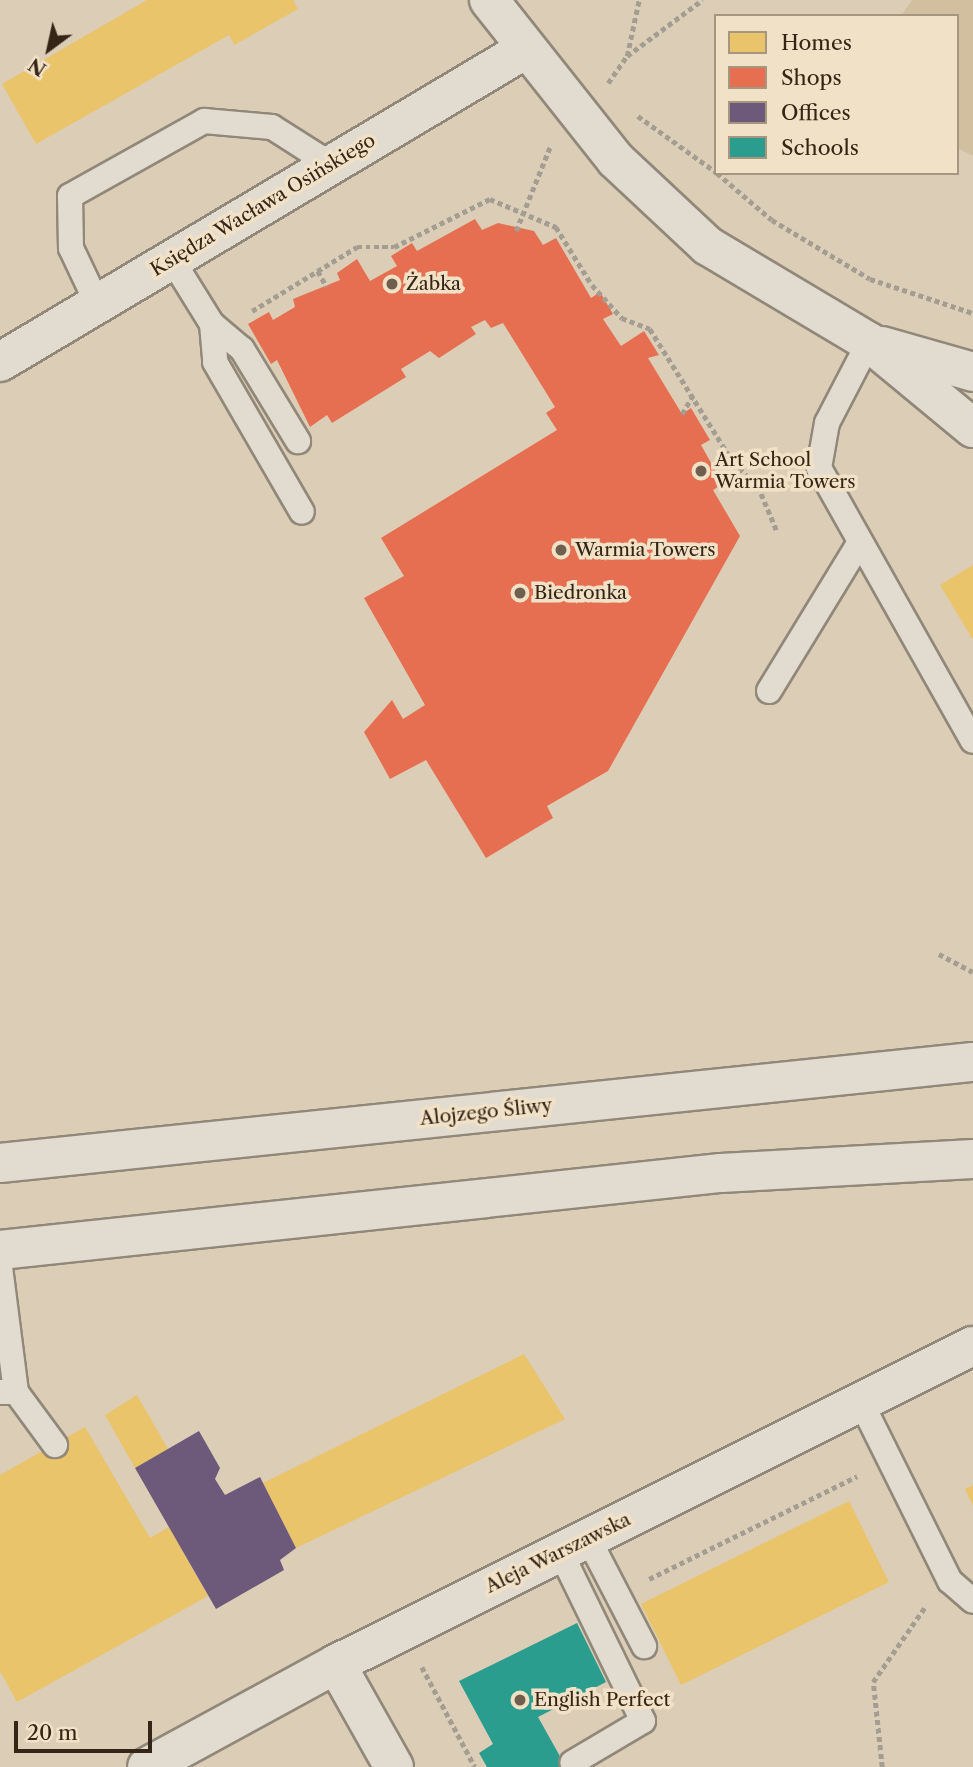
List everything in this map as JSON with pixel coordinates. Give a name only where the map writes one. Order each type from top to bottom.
[{"type":"street","points":[[489,0],[616,159],[708,246],[869,342],[973,428]]},
{"type":"street","name":"Księdza Wacława Osińskiego","points":[[0,362],[327,162],[441,104],[526,49]]},
{"type":"street","points":[[869,342],[973,372]]},
{"type":"street","name":"Alojzego Śliwy","points":[[0,1163],[973,1062]]},
{"type":"street","points":[[0,1250],[721,1173],[973,1158]]},
{"type":"street","name":"Aleja Warszawska","points":[[147,1767],[336,1664],[973,1346]]},
{"type":"street","points":[[336,1664],[394,1767]]},
{"type":"lane","points":[[97,303],[71,248],[70,196],[204,121],[272,127],[327,162]]},
{"type":"lane","points":[[171,258],[212,324],[242,349],[299,441]]},
{"type":"lane","points":[[212,324],[215,362],[302,512]]},
{"type":"lane","points":[[869,342],[827,423],[819,468],[973,741]]},
{"type":"lane","points":[[769,691],[860,542]]},
{"type":"lane","points":[[0,1267],[8,1392],[55,1445]]},
{"type":"lane","points":[[861,1402],[950,1581],[973,1601]]},
{"type":"lane","points":[[574,1544],[644,1646]]},
{"type":"lane","points":[[572,1763],[643,1721],[574,1544]]},
{"type":"path","points":[[627,56],[639,0]]},
{"type":"path","points":[[602,93],[627,56],[702,0]]},
{"type":"path","points":[[628,111],[671,134],[714,171]]},
{"type":"path","points":[[516,231],[527,215],[553,139]]},
{"type":"path","points":[[718,175],[772,220],[870,279],[973,313]]},
{"type":"path","points":[[212,324],[247,313],[357,247],[394,247],[490,199],[556,227],[592,285],[622,318],[650,328],[733,462],[758,486],[776,531]]},
{"type":"path","points":[[318,271],[327,287]]},
{"type":"path","points":[[682,414],[692,397]]},
{"type":"path","points":[[733,462],[734,490]]},
{"type":"path","points":[[939,954],[973,972]]},
{"type":"path","points":[[882,1767],[873,1682],[915,1617],[950,1581]]},
{"type":"path","points":[[418,1660],[475,1767]]},
{"type":"shaded area","points":[[912,0],[973,0],[973,156],[959,149],[959,14],[902,14]]},
{"type":"building: Homes","points":[[147,0],[293,0],[298,9],[234,45],[229,35],[36,144],[2,84]]},
{"type":"building: Homes","points":[[973,565],[973,640],[940,585]]},
{"type":"building: Homes","points":[[524,1354],[565,1419],[296,1548],[263,1483]]},
{"type":"building: Homes","points":[[137,1395],[168,1449],[135,1468],[105,1415]]},
{"type":"building: Homes","points":[[85,1427],[150,1538],[169,1527],[208,1596],[17,1702],[0,1671],[0,1475]]},
{"type":"building: Homes","points":[[973,1485],[973,1506],[965,1489]]},
{"type":"building: Homes","points":[[849,1501],[889,1582],[681,1685],[641,1604]]},
{"type":"building: Shops","name":"Warmia Towers","points":[[475,219],[482,230],[498,223],[534,231],[543,245],[556,238],[591,298],[600,292],[613,314],[603,319],[621,346],[644,331],[659,355],[648,358],[682,414],[691,408],[710,440],[701,445],[723,484],[713,490],[740,536],[608,771],[547,806],[553,818],[486,858],[426,760],[390,779],[364,732],[392,700],[403,719],[425,705],[364,598],[404,576],[381,538],[557,430],[546,413],[555,407],[503,323],[491,328],[485,320],[471,327],[476,334],[439,358],[430,351],[401,369],[406,377],[332,423],[327,415],[310,427],[277,360],[271,364],[248,324],[269,312],[273,320],[295,307],[293,299],[340,280],[337,273],[357,259],[370,281],[397,266],[391,256],[412,243],[417,251]]},
{"type":"building: Offices","points":[[199,1431],[220,1468],[215,1479],[225,1495],[260,1477],[296,1548],[280,1560],[284,1570],[216,1609],[135,1468]]},
{"type":"building: Schools","name":"English Perfect","points":[[577,1623],[606,1682],[538,1717],[566,1767],[487,1767],[479,1753],[493,1744],[459,1681]]},
{"type":"place","name":"Żabka","points":[[392,284]]},
{"type":"place","name":"Art School Warmia Towers","points":[[701,471]]},
{"type":"place","name":"Warmia Towers","points":[[561,550]]},
{"type":"place","name":"Biedronka","points":[[520,593]]},
{"type":"place","name":"English Perfect","points":[[520,1700]]}]
